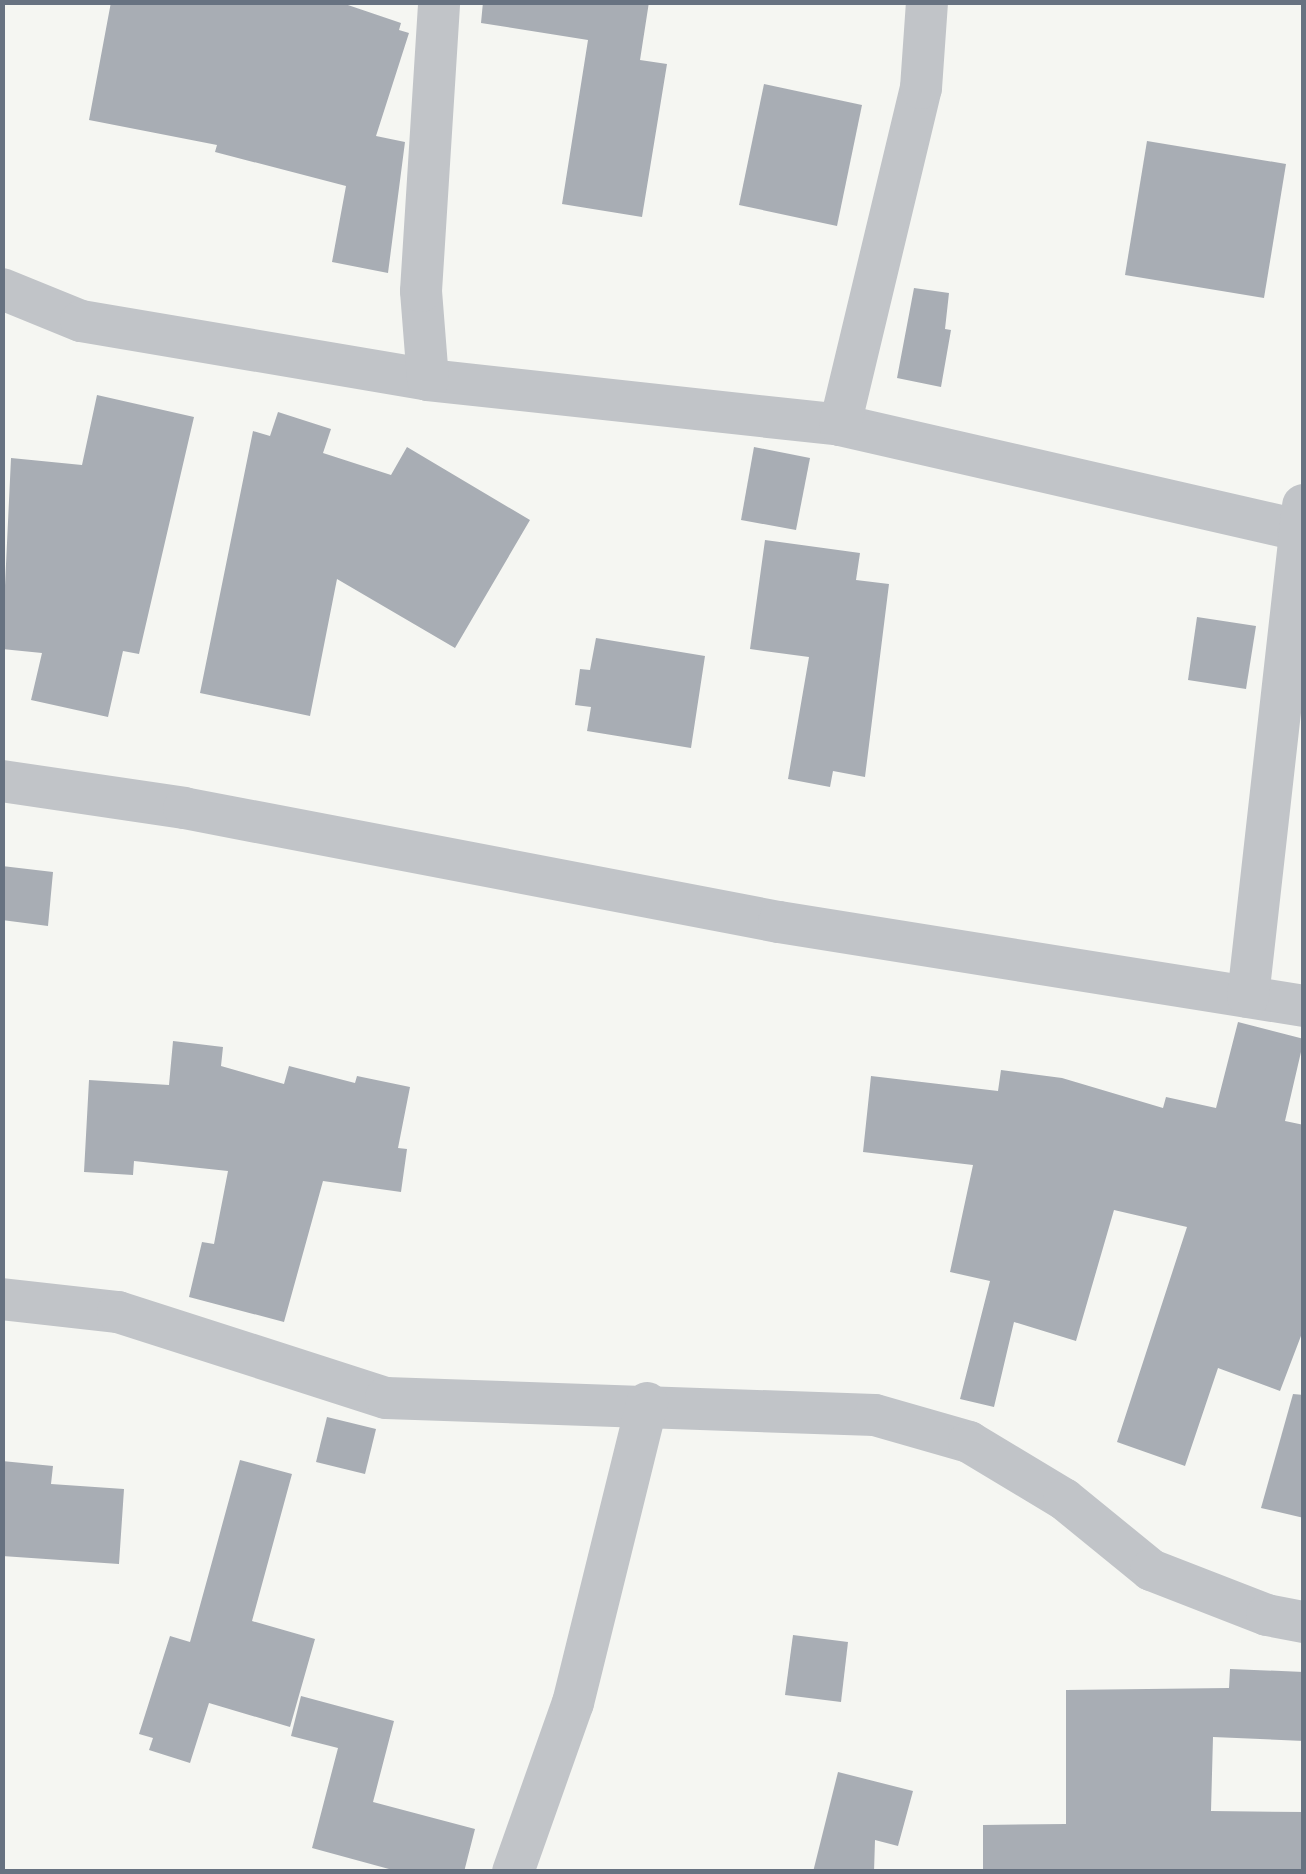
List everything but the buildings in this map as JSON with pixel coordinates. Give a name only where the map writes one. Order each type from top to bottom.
[{"type":"street","points":[[428,380],[422,291],[439,2]]},
{"type":"street","points":[[840,425],[921,88],[927,2]]},
{"type":"street","points":[[2,288],[81,321],[428,380],[840,425],[1301,517],[1248,996]]},
{"type":"street","points":[[2,781],[184,808],[779,922],[1304,1006]]},
{"type":"street","points":[[2,1298],[118,1312],[386,1398],[647,1403],[875,1414],[969,1442],[1064,1499],[1152,1570],[1267,1615],[1304,1622]]},
{"type":"street","points":[[513,1872],[573,1703],[647,1403]]}]
